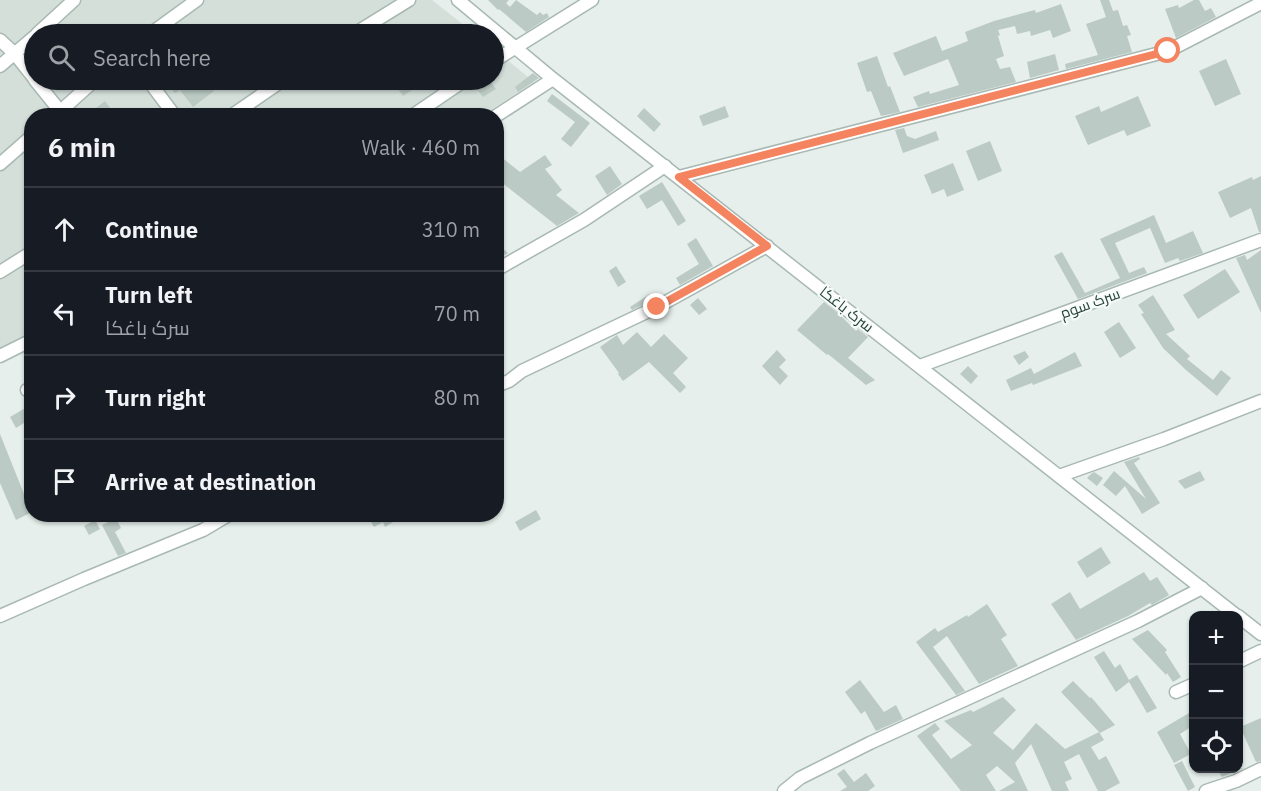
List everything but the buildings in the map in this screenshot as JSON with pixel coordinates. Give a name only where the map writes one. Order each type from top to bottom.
[{"type":"street","points":[[49,24],[74,0]]},
{"type":"street","points":[[164,24],[197,0]]},
{"type":"street","points":[[370,24],[409,0]]},
{"type":"street","name":"سرک باغکا","points":[[458,0],[487,24]]},
{"type":"street","points":[[504,54],[592,0]]},
{"type":"street","points":[[679,177],[1168,51],[1261,3]]},
{"type":"street","name":"سرک باغکا","points":[[504,38],[553,79],[1232,611]]},
{"type":"street","points":[[0,40],[24,65]]},
{"type":"street","points":[[0,66],[24,46]]},
{"type":"street","points":[[504,111],[553,79]]},
{"type":"street","points":[[43,90],[56,108]]},
{"type":"street","points":[[66,108],[85,90]]},
{"type":"street","points":[[156,90],[170,108]]},
{"type":"street","points":[[243,108],[269,90]]},
{"type":"street","points":[[424,108],[450,90]]},
{"type":"street","points":[[0,164],[24,143]]},
{"type":"street","points":[[504,265],[584,220],[665,166]]},
{"type":"street","name":"سرک سوم","points":[[920,366],[1261,240]]},
{"type":"street","points":[[504,383],[522,371],[657,307],[767,246]]},
{"type":"street","points":[[0,272],[24,257]]},
{"type":"street","points":[[0,356],[24,344]]},
{"type":"street","points":[[1059,476],[1164,439],[1261,401]]},
{"type":"street","points":[[0,616],[203,530],[216,522]]},
{"type":"street","points":[[784,791],[801,778],[870,743],[1138,621],[1202,588]]},
{"type":"street","name":"سرک باغکا","points":[[1243,620],[1261,634]]},
{"type":"street","points":[[1243,660],[1261,651]]},
{"type":"street","points":[[1176,692],[1189,686]]},
{"type":"street","points":[[1206,791],[1261,770]]},
{"type":"shaded area","points":[[0,0],[432,0],[462,24],[24,24],[24,90],[504,90],[504,57],[534,82],[494,108],[24,108],[24,340],[0,351]]},
{"type":"route","points":[[657,307],[767,246],[679,177],[1168,51]]}]
